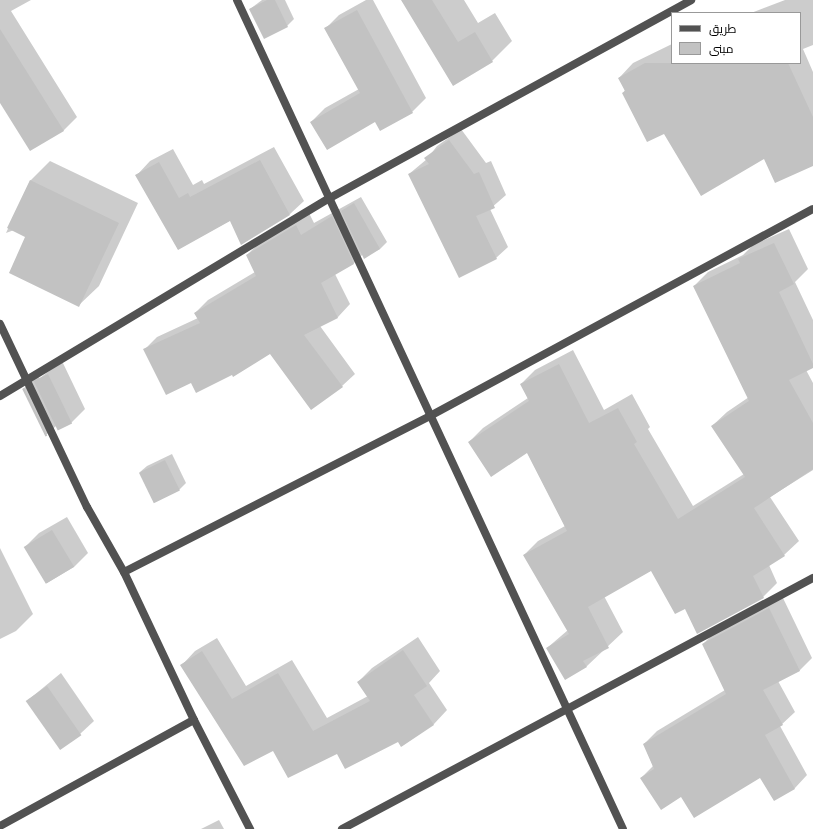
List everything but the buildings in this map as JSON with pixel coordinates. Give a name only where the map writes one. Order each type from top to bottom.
[{"type":"street","points":[[237,0],[328,200],[622,829]]},
{"type":"street","points":[[0,396],[328,200],[691,0]]},
{"type":"street","points":[[124,572],[430,416],[813,209]]},
{"type":"street","points":[[0,324],[87,507],[124,572],[194,720],[250,829]]},
{"type":"street","points":[[342,829],[566,708],[813,578]]},
{"type":"street","points":[[0,826],[194,720]]}]
